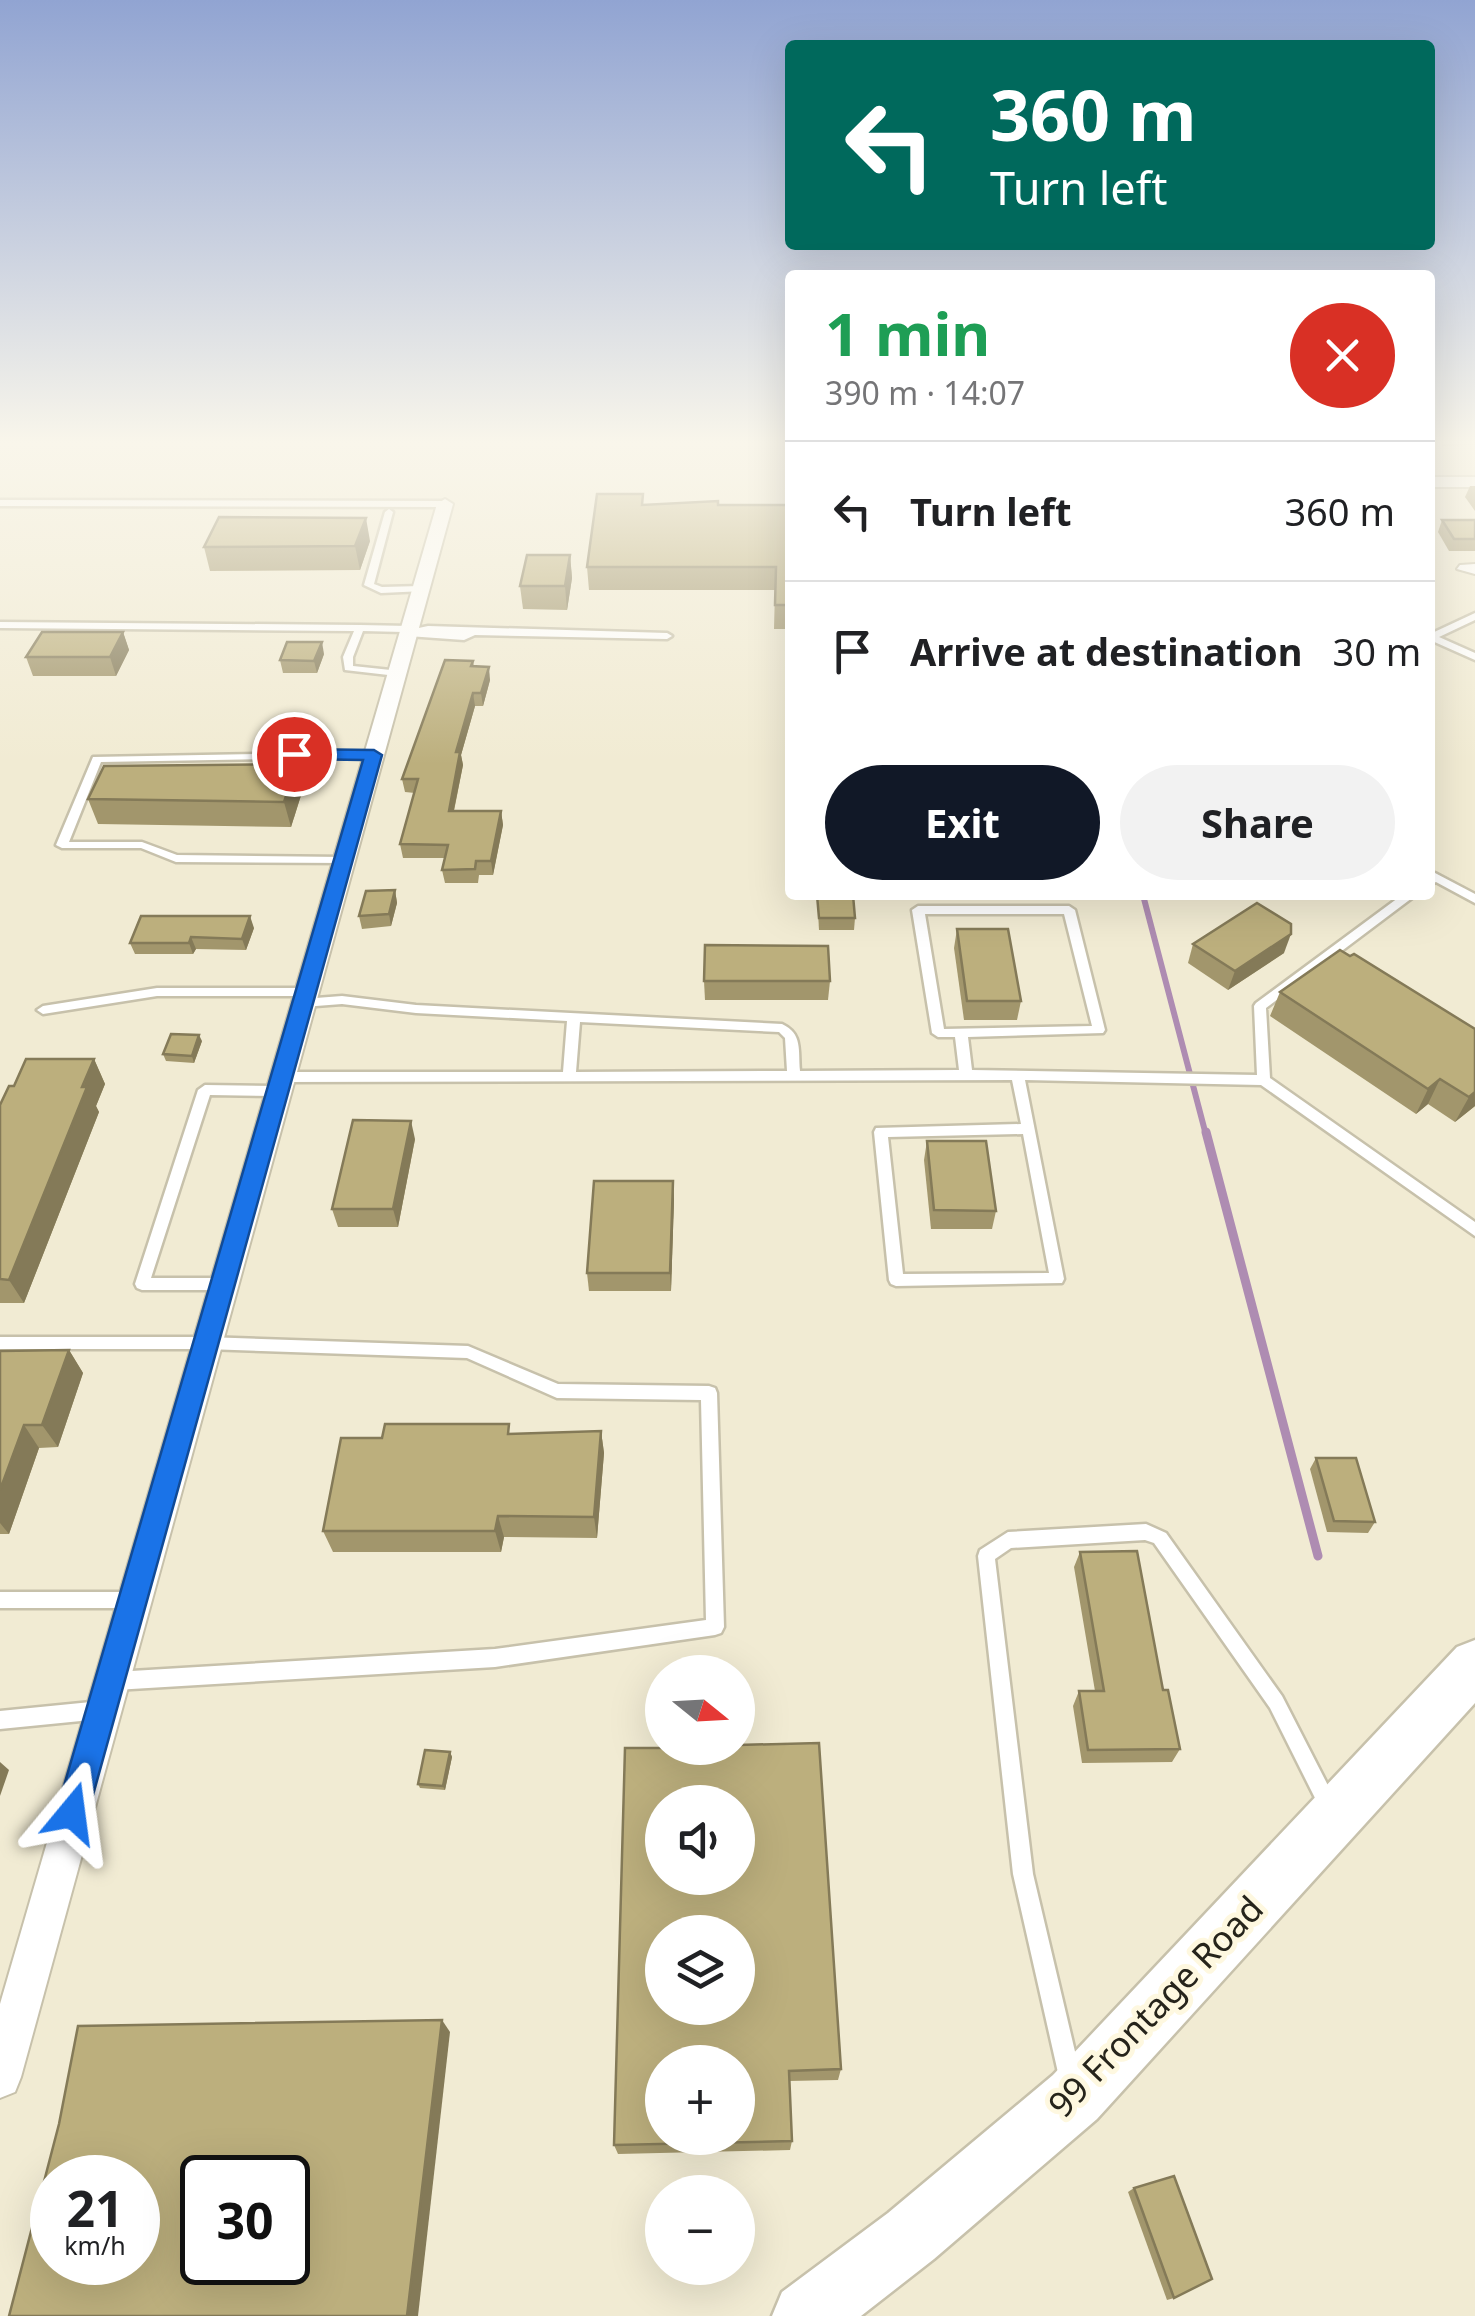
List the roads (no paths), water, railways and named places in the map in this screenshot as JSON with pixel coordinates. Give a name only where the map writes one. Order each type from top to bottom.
[{"type":"street","points":[[0,2076],[432,548]]},
{"type":"street","name":"99 Frontage Road","points":[[806,2316],[911,2236],[1074,2097],[1475,1665]]},
{"type":"lane","points":[[379,548],[369,584],[381,590],[420,589]]},
{"type":"lane","points":[[1435,636],[1475,616]]},
{"type":"lane","points":[[0,625],[360,628],[464,637],[473,632],[667,636]]},
{"type":"lane","points":[[360,628],[348,668],[396,673]]},
{"type":"lane","points":[[1435,640],[1475,657]]},
{"type":"lane","points":[[343,861],[176,858],[142,846],[62,845],[98,760],[374,755]]},
{"type":"lane","points":[[1435,877],[1475,898]]},
{"type":"lane","points":[[1264,1080],[1260,1006],[1403,900]]},
{"type":"lane","points":[[918,910],[1069,910],[1100,1030],[961,1033],[938,1033],[918,910]]},
{"type":"lane","points":[[43,1010],[157,992],[782,1028],[791,1036],[794,1076]]},
{"type":"lane","points":[[568,1076],[574,1018]]},
{"type":"lane","points":[[961,1033],[966,1076]]},
{"type":"lane","points":[[1018,1075],[1057,1279],[896,1280],[881,1132],[1028,1128]]},
{"type":"lane","points":[[222,1284],[142,1284],[205,1090],[279,1084],[568,1076],[1018,1075],[1264,1080],[1475,1230]]},
{"type":"lane","points":[[0,1344],[206,1342],[468,1352],[557,1391],[709,1393],[715,1627],[495,1658],[105,1696],[0,1720]]},
{"type":"lane","points":[[1074,2097],[1022,1874],[986,1556],[1008,1540],[1146,1532],[1160,1538],[1276,1702],[1336,1816]]},
{"type":"lane","points":[[0,1600],[132,1600]]},
{"type":"waterway","points":[[1144,900],[1206,1135]]},
{"type":"waterway","points":[[1206,1132],[1318,1556]]}]
